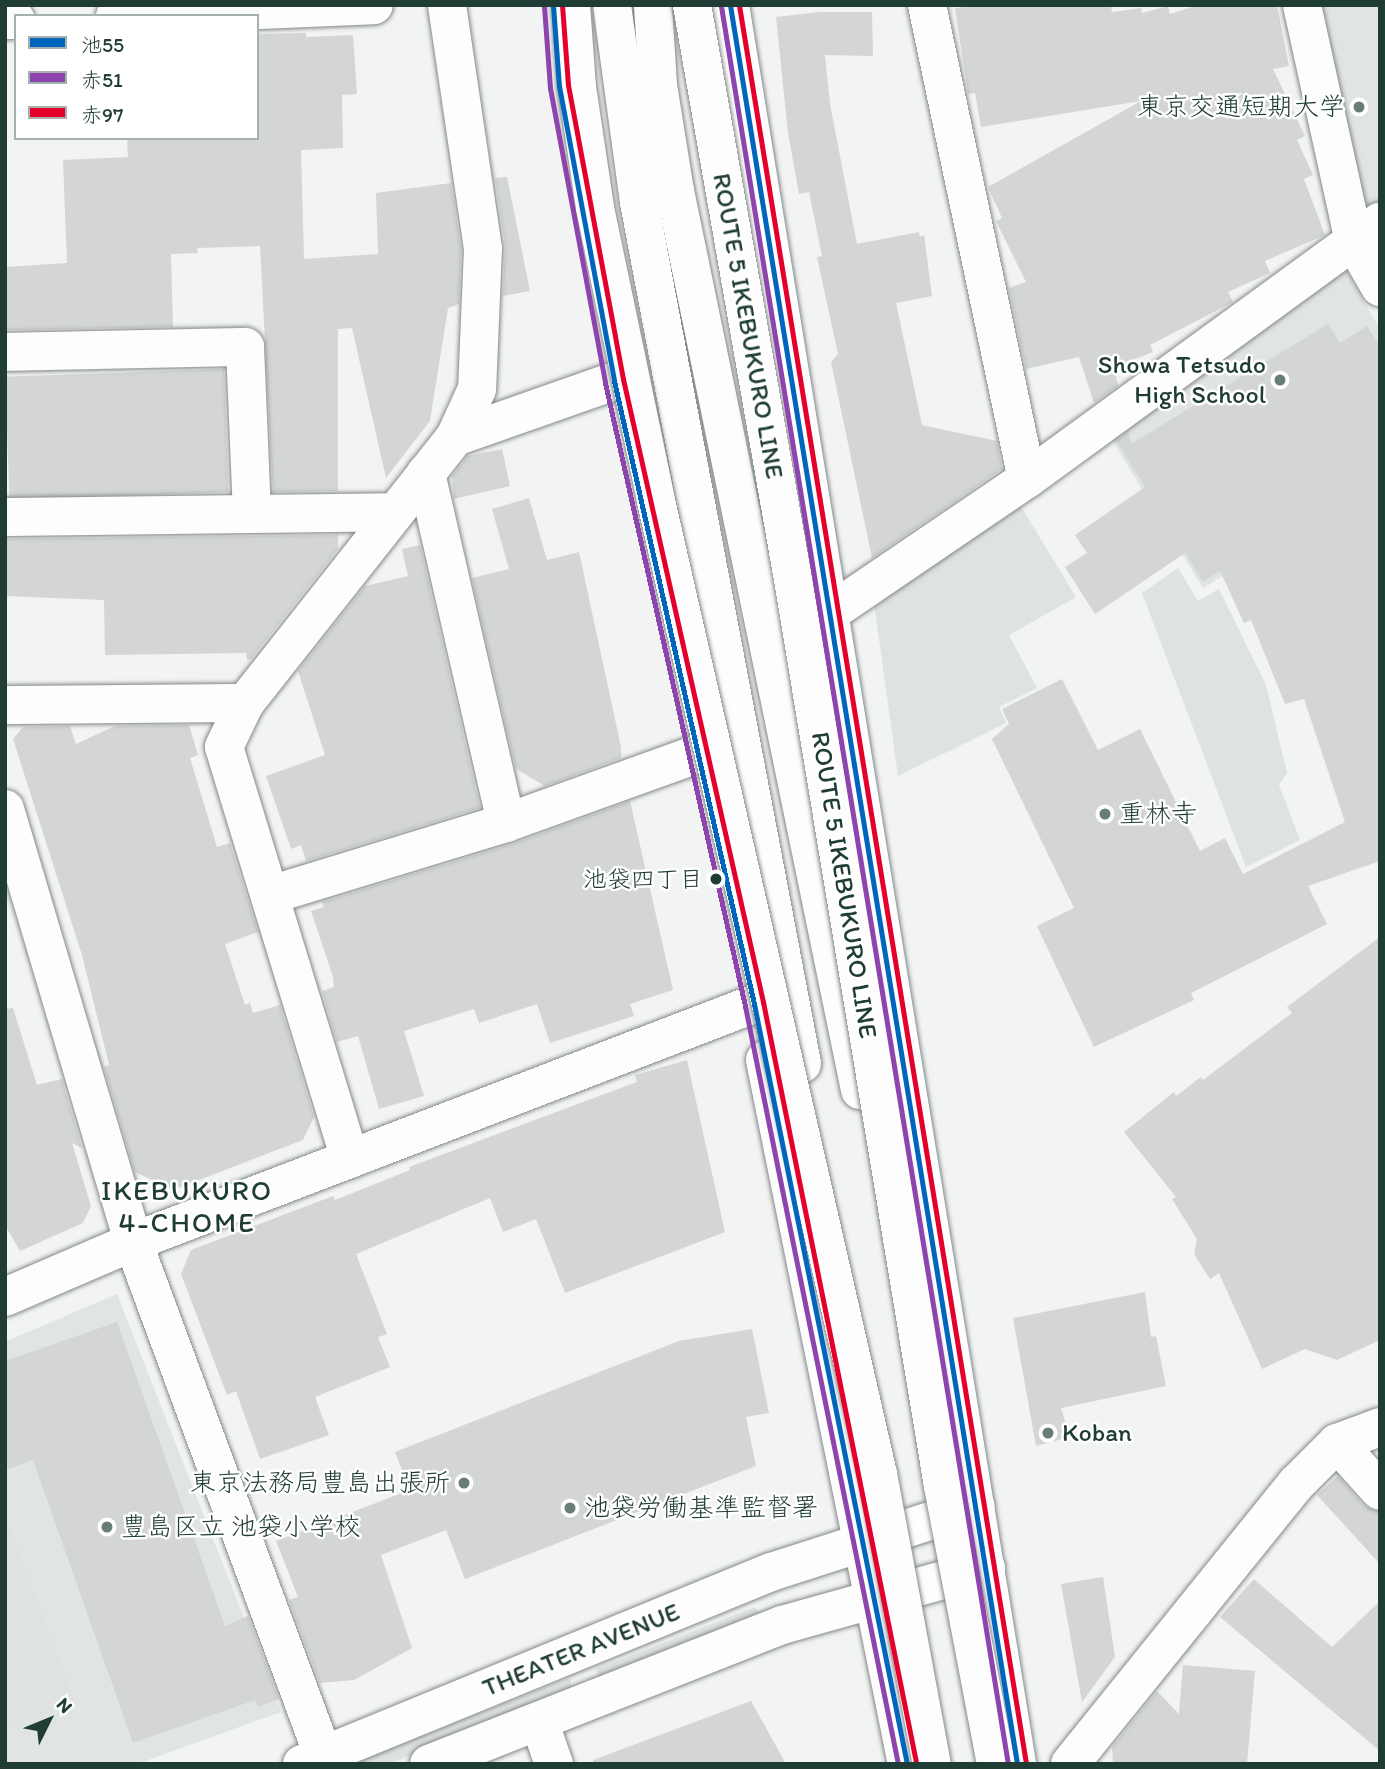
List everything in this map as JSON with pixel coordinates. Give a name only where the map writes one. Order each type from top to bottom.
[{"type":"main road","points":[[162,14],[374,5]]},
{"type":"main road","points":[[350,1159],[224,747],[245,703],[454,438],[477,389],[483,248],[447,5]]},
{"type":"main road","points":[[552,5],[559,86],[614,382],[695,755],[754,1004],[907,1764]]},
{"type":"main road","points":[[571,5],[577,88],[595,208],[659,515],[878,1474]]},
{"type":"main road","points":[[612,5],[639,202],[932,1764]]},
{"type":"main road","points":[[653,5],[658,85],[675,191],[943,1486]]},
{"type":"main road","name":"ROUTE 5 IKEBUKURO LINE","points":[[692,5],[794,585],[943,1486],[996,1764]]},
{"type":"main road","points":[[730,5],[1017,1764]]},
{"type":"main road","points":[[927,5],[1027,479]]},
{"type":"main road","points":[[1302,5],[1367,232],[1380,287]]},
{"type":"main road","points":[[831,612],[1027,479],[1367,232]]},
{"type":"main road","points":[[5,352],[245,347],[252,514]]},
{"type":"main road","points":[[454,438],[614,382]]},
{"type":"main road","points":[[426,472],[506,822]]},
{"type":"main road","points":[[5,517],[395,512]]},
{"type":"main road","points":[[5,705],[245,703]]},
{"type":"main road","points":[[270,895],[506,822],[695,755]]},
{"type":"main road","points":[[6,812],[133,1242],[313,1760]]},
{"type":"main road","points":[[5,1297],[133,1242],[754,1004]]},
{"type":"main road","points":[[1070,1764],[1296,1484],[1337,1443],[1380,1427]]},
{"type":"main road","points":[[1337,1443],[1380,1491]]},
{"type":"main road","name":"THEATER AVENUE","points":[[313,1760],[759,1577],[862,1541],[976,1506]]},
{"type":"main road","name":"THEATER AVENUE","points":[[429,1764],[782,1625],[986,1568]]},
{"type":"main road","points":[[539,1721],[554,1764]]},
{"type":"shaded area","name":"東京交通短期大学","points":[[1317,5],[1380,5],[1380,209],[1360,211]]},
{"type":"shaded area","name":"Showa Tetsudo High School","points":[[1342,264],[1380,329],[1380,509],[1367,488],[1203,588],[1107,432]]},
{"type":"shaded area","points":[[1017,500],[1076,597],[1009,635],[1037,688],[999,707],[1006,723],[898,776],[873,596]]},
{"type":"shaded area","points":[[1178,568],[1198,601],[1219,589],[1266,685],[1287,773],[1279,785],[1300,840],[1246,867],[1142,593]]},
{"type":"shaded area","name":"豊島区立 池袋小学校","points":[[117,1294],[281,1712],[137,1764],[5,1764],[5,1342]]},
{"type":"shaded area","points":[[5,1514],[76,1704],[5,1729]]},
{"type":"shaded area","points":[[755,1607],[758,1613],[599,1678],[596,1669]]},
{"type":"shaded area","points":[[570,1678],[572,1690],[389,1764],[351,1764]]},
{"type":"building","points":[[984,5],[1111,5],[1112,12],[1141,8],[1142,13],[1168,6],[1170,14],[1198,5],[1277,5],[1289,66],[1273,69],[1305,136],[1297,140],[1313,175],[1304,179],[1325,235],[1265,261],[1270,273],[1228,292],[1233,302],[1150,345],[1153,352],[1114,367],[1118,386],[1094,403],[1079,357],[1026,369],[1009,288],[1026,282],[996,221],[1002,218],[988,187],[1141,101],[981,127],[975,93],[968,94],[955,8]]},
{"type":"building","points":[[821,12],[872,12],[873,56],[825,55],[830,104],[857,244],[919,232],[920,237],[924,235],[932,296],[896,303],[922,425],[997,441],[1002,469],[872,558],[831,362],[838,354],[817,257],[822,256],[809,192],[799,194],[788,133],[776,17]]},
{"type":"building","points":[[306,33],[306,37],[353,35],[357,94],[342,95],[343,148],[301,150],[304,259],[378,254],[376,193],[451,183],[461,249],[459,304],[448,308],[430,421],[386,478],[352,328],[338,329],[338,491],[273,492],[260,246],[197,248],[198,253],[171,254],[173,327],[5,330],[5,267],[67,263],[63,160],[128,157],[127,140],[259,140],[259,34]]},
{"type":"building","points":[[507,177],[530,291],[503,296],[505,245],[495,178]]},
{"type":"building","points":[[1328,324],[1340,343],[1367,326],[1380,347],[1380,861],[1308,886],[1327,924],[1191,993],[1194,1000],[1094,1047],[1037,926],[1074,908],[992,739],[1009,724],[1002,709],[1062,679],[1098,750],[1140,729],[1200,851],[1225,838],[1243,874],[1345,822],[1304,699],[1285,704],[1251,620],[1244,623],[1220,571],[1203,582],[1185,553],[1095,614],[1065,567],[1087,553],[1075,535],[1145,487],[1116,441],[1128,432],[1131,444]]},
{"type":"building","points":[[224,369],[228,492],[9,500],[5,377]]},
{"type":"building","points":[[502,449],[510,486],[454,499],[452,476],[468,456]]},
{"type":"building","points":[[529,498],[547,560],[579,552],[621,747],[621,758],[545,786],[516,769],[472,578],[509,569],[492,509]]},
{"type":"building","points":[[338,535],[338,549],[251,659],[247,660],[246,653],[105,655],[104,600],[5,596],[5,539]]},
{"type":"building","points":[[420,545],[480,808],[306,861],[301,845],[291,849],[266,776],[325,755],[298,671],[365,586],[408,576],[402,549]]},
{"type":"building","points":[[189,725],[198,755],[190,758],[217,847],[230,843],[258,932],[225,944],[245,1005],[250,1003],[253,1013],[280,1005],[314,1117],[303,1140],[173,1190],[135,1172],[104,1067],[109,1065],[82,955],[13,739],[23,727],[70,726],[76,744],[115,726]]},
{"type":"building","points":[[630,801],[673,990],[630,1004],[634,1016],[550,1043],[537,1004],[479,1023],[474,1009],[404,1031],[424,1096],[379,1109],[358,1036],[337,1042],[322,991],[334,987],[333,977],[311,911],[324,907],[322,902],[512,844]]},
{"type":"building","points":[[1380,937],[1380,1340],[1337,1360],[1305,1349],[1262,1369],[1219,1273],[1210,1279],[1194,1254],[1197,1239],[1172,1199],[1176,1197],[1124,1132],[1174,1092],[1176,1096],[1201,1077],[1203,1080],[1292,1013],[1287,1007]]},
{"type":"building","points":[[13,1008],[37,1085],[62,1079],[82,1148],[72,1143],[91,1206],[83,1223],[20,1251],[5,1225],[5,1009]]},
{"type":"building","points":[[687,1060],[725,1232],[565,1293],[536,1219],[503,1232],[490,1198],[356,1254],[387,1334],[378,1337],[390,1367],[315,1397],[329,1435],[260,1459],[236,1391],[227,1395],[181,1274],[191,1250],[333,1196],[335,1200],[410,1170],[409,1167],[637,1082],[635,1075]]},
{"type":"building","points":[[1145,1292],[1151,1337],[1156,1336],[1166,1386],[1061,1408],[1070,1437],[1036,1446],[1013,1318]]},
{"type":"building","name":"豊島区立 池袋小学校","points":[[117,1322],[225,1626],[248,1616],[279,1699],[258,1707],[255,1700],[133,1743],[33,1460],[5,1470],[5,1361]]},
{"type":"building","points":[[752,1329],[769,1413],[746,1417],[756,1466],[465,1579],[446,1530],[381,1555],[412,1648],[354,1680],[320,1683],[289,1600],[298,1597],[276,1541],[410,1490],[395,1452],[679,1341]]},
{"type":"building","points":[[1338,1476],[1364,1506],[1380,1512],[1380,1564],[1317,1495]]},
{"type":"building","points":[[1103,1577],[1115,1657],[1082,1702],[1061,1584]]},
{"type":"building","points":[[1254,1579],[1332,1647],[1380,1601],[1380,1751],[1220,1617]]},
{"type":"building","points":[[1183,1665],[1255,1671],[1247,1764],[1113,1764],[1112,1747],[1157,1691],[1179,1714]]},
{"type":"building","points":[[751,1701],[786,1764],[593,1764],[593,1760]]},
{"type":"transit line","name":"池55","points":[[553,5],[559,86],[614,381],[754,1004],[907,1764]]},
{"type":"transit line","name":"赤97","points":[[562,5],[568,85],[623,379],[763,1002],[916,1762]]},
{"type":"transit line","name":"池55","points":[[730,5],[1017,1764]]},
{"type":"transit line","name":"赤97","points":[[739,5],[1026,1763]]},
{"type":"transit line","name":"赤51","points":[[544,6],[550,88],[605,383],[745,1006],[898,1764]]},
{"type":"transit line","name":"赤51","points":[[721,6],[1008,1764]]},
{"type":"place","name":"東京交通短期大学","points":[[1359,107]]},
{"type":"place","name":"Showa Tetsudo High School","points":[[1280,380]]},
{"type":"place","name":"重林寺","points":[[1105,814]]},
{"type":"place","name":"池袋四丁目","points":[[716,879]]},
{"type":"place","name":"Koban","points":[[1048,1433]]},
{"type":"place","name":"東京法務局豊島出張所","points":[[464,1483]]},
{"type":"place","name":"池袋労働基準監督署","points":[[570,1508]]},
{"type":"place","name":"豊島区立 池袋小学校","points":[[107,1527]]},
{"type":"district","name":"IKEBUKURO 4-CHOME","points":[[187,1206]]}]
